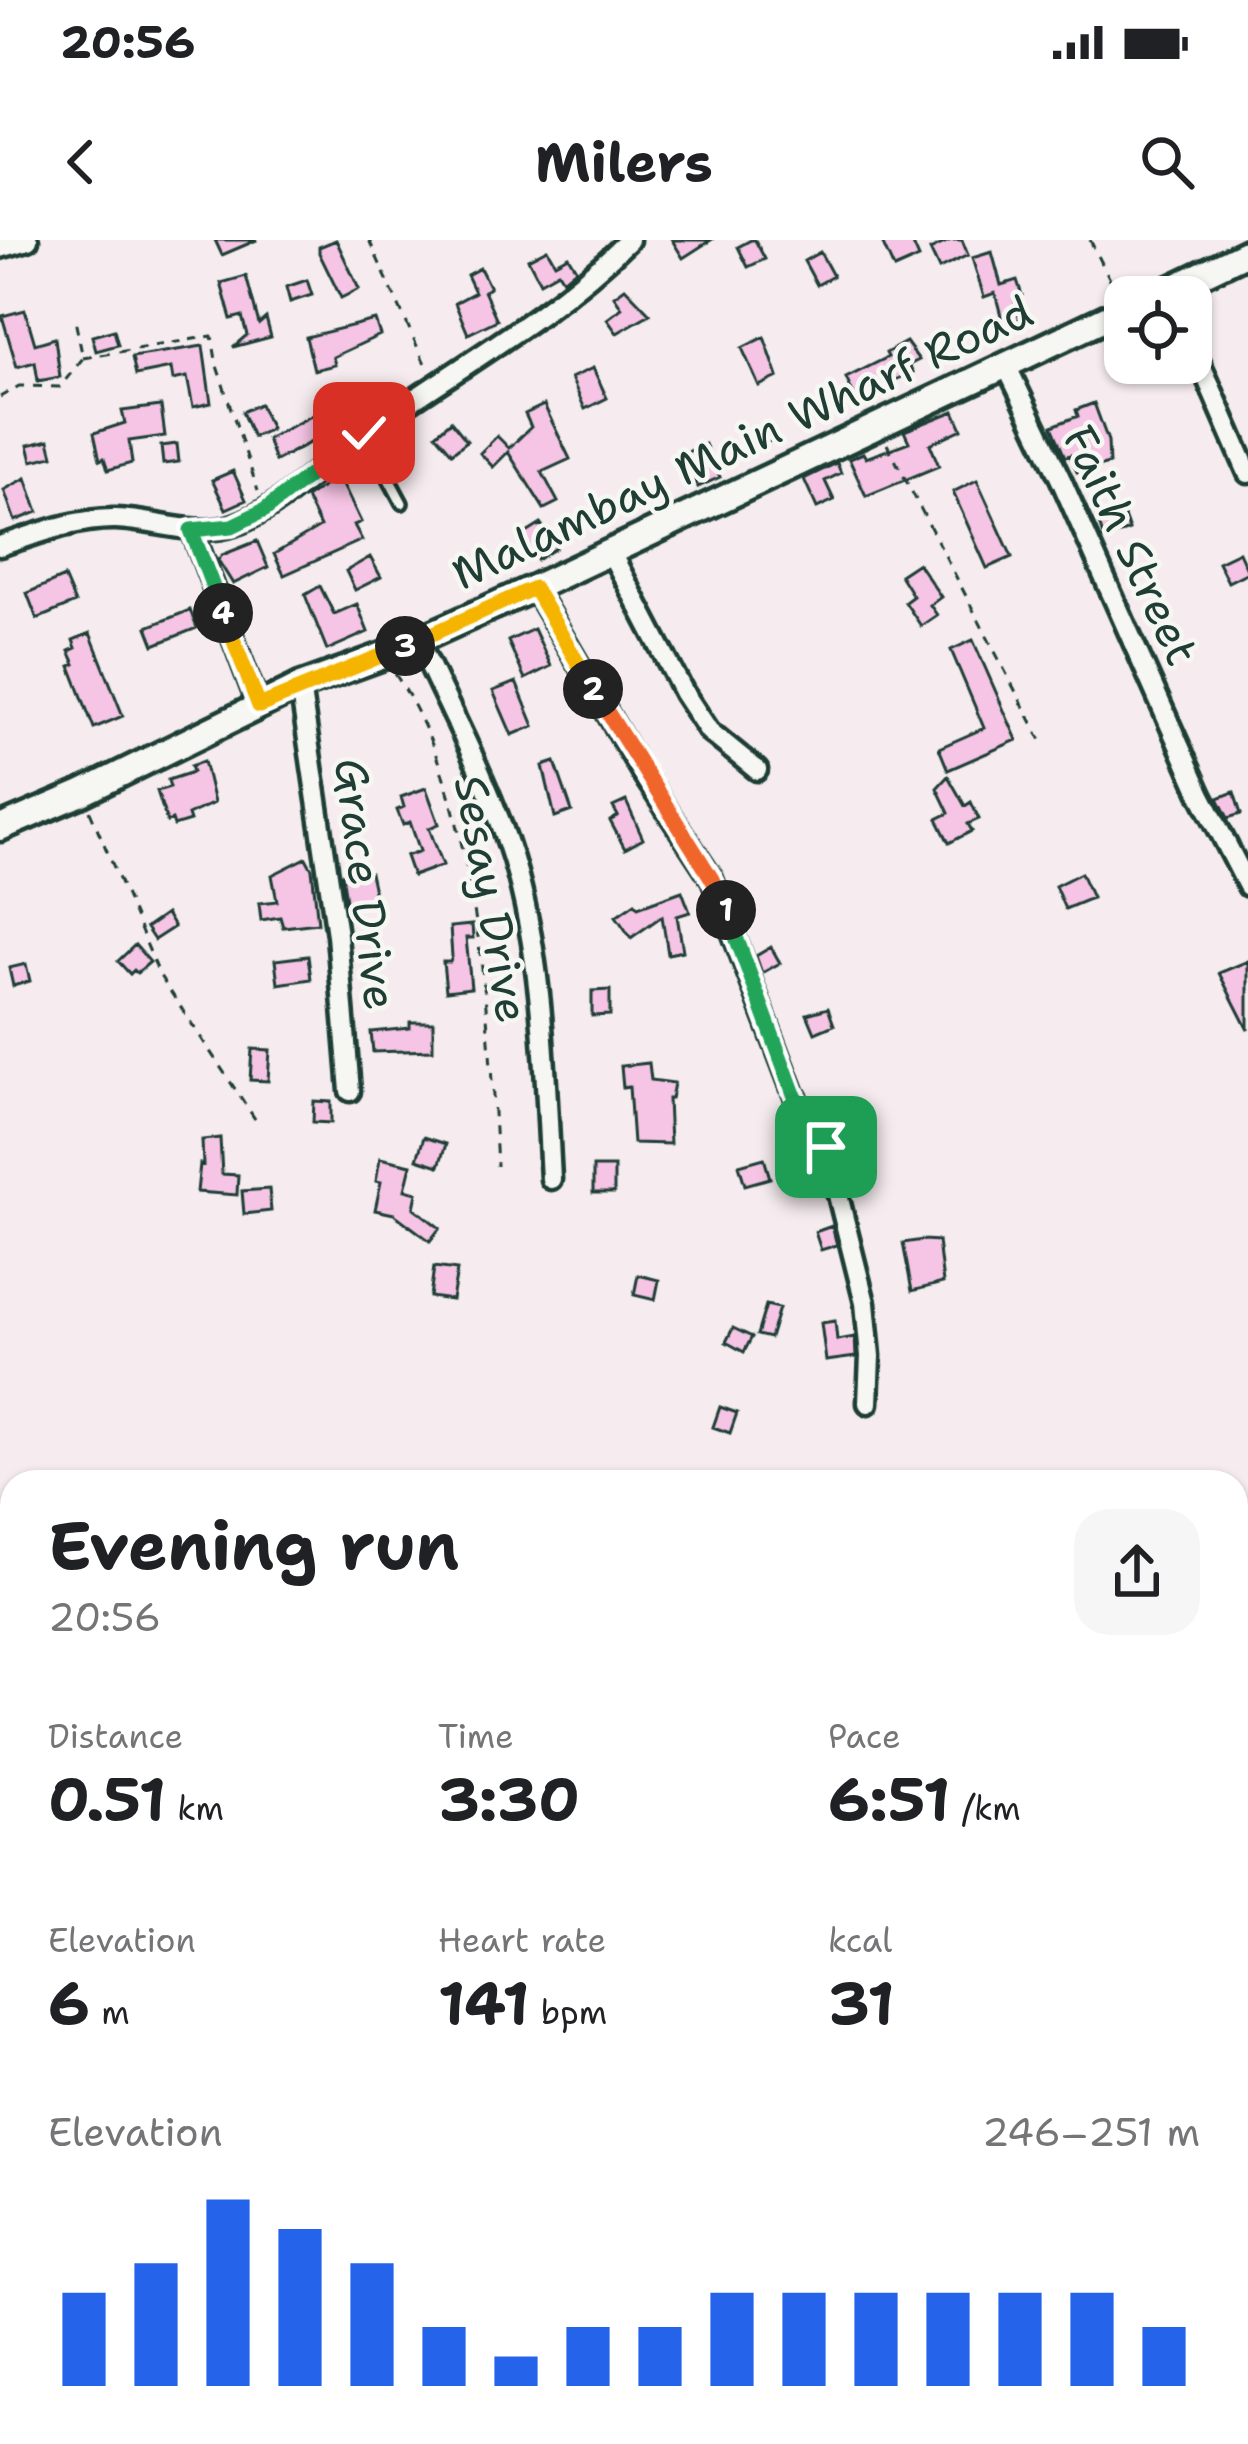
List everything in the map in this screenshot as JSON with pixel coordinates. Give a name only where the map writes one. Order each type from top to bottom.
[{"type":"street","points":[[0,248],[28,240]]},
{"type":"street","points":[[0,546],[109,519],[160,521],[191,530],[232,526],[265,510],[364,433],[559,304],[629,240]]},
{"type":"street","points":[[1201,276],[1248,252]]},
{"type":"street","name":"Malambay Main Wharf Road","points":[[0,828],[300,686],[383,656],[878,427],[1006,365],[1104,310]]},
{"type":"street","name":"Faith Street","points":[[1006,365],[1201,795],[1248,886]]},
{"type":"street","points":[[1209,384],[1248,473]]},
{"type":"street","points":[[191,530],[259,706]]},
{"type":"street","points":[[610,551],[709,731],[757,770]]},
{"type":"street","points":[[534,588],[641,771],[712,879],[794,1094],[826,1147],[865,1303],[868,1403]]},
{"type":"street","points":[[418,640],[488,796],[517,876],[530,930],[551,1179]]},
{"type":"street","name":"Grace Drive","points":[[300,686],[337,935],[350,1091]]},
{"type":"lane","points":[[364,433],[402,503]]},
{"type":"path","points":[[369,240],[435,386]]},
{"type":"path","points":[[1090,240],[1109,276]]},
{"type":"path","points":[[75,320],[83,358]]},
{"type":"path","points":[[0,397],[19,386],[60,387],[83,358],[212,336],[217,366],[265,510]]},
{"type":"path","points":[[878,427],[1043,744]]},
{"type":"path","name":"Sesay Drive","points":[[383,656],[429,734],[460,835],[492,1073],[497,1166]]},
{"type":"path","points":[[82,793],[160,976],[257,1122]]},
{"type":"building","points":[[215,240],[257,240],[222,255]]},
{"type":"building","points":[[336,240],[359,289],[341,298],[319,253],[319,247]]},
{"type":"building","points":[[672,240],[711,240],[683,258]]},
{"type":"building","points":[[751,240],[765,259],[748,267],[738,247]]},
{"type":"building","points":[[881,240],[911,240],[919,258],[894,269]]},
{"type":"building","points":[[962,240],[968,255],[939,269],[930,250]]},
{"type":"building","points":[[547,249],[555,263],[568,256],[576,269],[563,280],[558,272],[540,282],[528,259]]},
{"type":"building","points":[[820,252],[833,276],[817,285],[804,261]]},
{"type":"building","points":[[992,252],[1001,285],[1017,280],[1022,295],[1014,298],[1020,319],[1003,323],[995,293],[984,297],[972,258]]},
{"type":"building","points":[[480,268],[497,320],[468,334],[455,303],[475,292],[467,275]]},
{"type":"building","points":[[246,276],[259,324],[266,318],[271,337],[233,347],[247,335],[242,316],[231,319],[221,283]]},
{"type":"building","points":[[307,280],[312,295],[290,302],[286,287]]},
{"type":"building","points":[[625,288],[650,314],[617,333],[607,319],[622,308],[614,296]]},
{"type":"building","points":[[25,310],[35,344],[55,338],[60,377],[38,381],[35,362],[17,367],[2,316]]},
{"type":"building","points":[[375,320],[380,335],[333,357],[335,365],[314,370],[306,337]]},
{"type":"building","points":[[114,330],[118,345],[96,351],[92,336]]},
{"type":"building","points":[[764,337],[778,377],[759,386],[742,348]]},
{"type":"building","points":[[906,342],[919,360],[909,365],[913,372],[855,398],[846,378],[888,357],[886,353]]},
{"type":"building","points":[[203,346],[211,403],[193,407],[187,377],[173,380],[171,368],[136,375],[132,357]]},
{"type":"building","points":[[593,368],[607,398],[585,409],[571,378]]},
{"type":"building","points":[[335,398],[351,421],[275,461],[267,439]]},
{"type":"building","points":[[1094,403],[1108,441],[1109,464],[1077,472],[1052,426],[1078,416],[1076,410]]},
{"type":"building","points":[[260,404],[271,429],[253,437],[242,412]]},
{"type":"building","points":[[544,405],[570,459],[542,472],[558,502],[544,509],[508,452],[493,467],[480,453],[497,436],[509,448],[531,427],[525,414]]},
{"type":"building","points":[[161,406],[165,436],[129,441],[132,463],[108,470],[104,458],[100,460],[94,433],[125,423],[122,411]]},
{"type":"building","points":[[954,411],[962,429],[930,444],[939,466],[866,496],[849,459],[863,453],[866,458],[909,442],[904,431]]},
{"type":"building","points":[[451,421],[467,441],[452,453],[436,434]]},
{"type":"building","points":[[768,426],[774,439],[755,448],[749,435]]},
{"type":"building","points":[[49,440],[53,456],[32,461],[28,445]]},
{"type":"building","points":[[177,444],[179,462],[163,464],[161,446]]},
{"type":"building","points":[[705,444],[720,477],[698,487],[683,454]]},
{"type":"building","points":[[837,463],[841,473],[825,481],[834,500],[817,508],[804,479]]},
{"type":"building","points":[[233,471],[246,500],[226,509],[212,480]]},
{"type":"building","points":[[339,476],[361,522],[354,525],[362,540],[284,575],[274,554],[320,527],[306,498]]},
{"type":"building","points":[[26,478],[38,512],[15,521],[4,490]]},
{"type":"building","points":[[977,480],[1012,557],[987,568],[953,492]]},
{"type":"building","points":[[1121,508],[1129,530],[1104,539],[1097,517]]},
{"type":"building","points":[[541,524],[556,548],[537,560],[522,536]]},
{"type":"building","points":[[257,541],[268,567],[233,584],[218,560]]},
{"type":"building","points":[[1239,552],[1248,572],[1228,582],[1218,562]]},
{"type":"building","points":[[370,557],[381,577],[355,590],[346,571]]},
{"type":"building","points":[[918,563],[941,597],[930,605],[937,615],[921,626],[905,602],[913,596],[900,575]]},
{"type":"building","points":[[64,577],[75,603],[37,619],[27,593]]},
{"type":"building","points":[[320,586],[334,614],[357,604],[368,632],[327,650],[305,595]]},
{"type":"building","points":[[190,610],[197,628],[154,645],[147,627]]},
{"type":"building","points":[[534,629],[551,666],[525,679],[508,641]]},
{"type":"building","points":[[90,633],[123,716],[94,728],[70,666],[75,664],[69,651],[76,648],[73,640]]},
{"type":"building","points":[[973,640],[1017,740],[948,770],[939,748],[984,728],[951,650]]},
{"type":"building","points":[[516,682],[534,726],[512,735],[493,691]]},
{"type":"building","points":[[204,761],[214,803],[188,815],[190,821],[174,826],[172,820],[167,822],[157,791],[170,787],[168,780],[193,772],[191,766]]},
{"type":"building","points":[[555,762],[572,811],[555,817],[543,766]]},
{"type":"building","points":[[948,776],[965,806],[971,802],[979,819],[968,824],[972,831],[949,843],[937,819],[949,813],[937,788]]},
{"type":"building","points":[[426,788],[439,824],[429,828],[443,865],[413,876],[406,856],[420,851],[410,822],[403,825],[397,810],[404,807],[401,797]]},
{"type":"building","points":[[1234,792],[1241,814],[1228,818],[1218,798]]},
{"type":"building","points":[[626,801],[643,839],[625,849],[610,821],[618,816],[613,807]]},
{"type":"building","points":[[306,858],[312,869],[318,923],[283,927],[280,917],[261,920],[259,903],[277,901],[272,875]]},
{"type":"building","points":[[359,871],[360,875],[370,873],[376,901],[347,907],[342,874]]},
{"type":"building","points":[[1081,873],[1092,898],[1065,909],[1055,886]]},
{"type":"building","points":[[682,891],[690,912],[677,916],[683,951],[668,954],[662,916],[631,938],[616,916],[635,903],[638,907]]},
{"type":"building","points":[[166,914],[174,927],[154,940],[146,928]]},
{"type":"building","points":[[472,925],[473,938],[466,938],[471,988],[446,991],[443,962],[452,957],[450,927]]},
{"type":"building","points":[[135,945],[150,962],[130,974],[118,961]]},
{"type":"building","points":[[771,947],[780,963],[762,973],[756,956]]},
{"type":"building","points":[[308,956],[311,979],[278,984],[275,960]]},
{"type":"building","points":[[1248,961],[1248,1030],[1219,973]]},
{"type":"building","points":[[26,964],[30,981],[13,986],[9,968]]},
{"type":"building","points":[[610,990],[610,1015],[592,1016],[592,991]]},
{"type":"building","points":[[828,1008],[834,1025],[815,1033],[807,1014]]},
{"type":"building","points":[[410,1022],[433,1022],[433,1050],[373,1052],[371,1032],[410,1028]]},
{"type":"building","points":[[252,1049],[270,1050],[268,1081],[250,1080]]},
{"type":"building","points":[[649,1063],[651,1080],[674,1083],[668,1099],[670,1144],[633,1143],[629,1087],[623,1088],[621,1066]]},
{"type":"building","points":[[314,1101],[331,1102],[331,1123],[313,1122]]},
{"type":"building","points":[[424,1137],[446,1144],[439,1166],[417,1159]]},
{"type":"building","points":[[220,1138],[222,1174],[238,1175],[237,1195],[197,1192],[202,1140]]},
{"type":"building","points":[[380,1158],[411,1165],[405,1190],[417,1193],[414,1208],[440,1228],[430,1241],[394,1214],[375,1210]]},
{"type":"building","points":[[764,1158],[770,1178],[745,1185],[739,1165]]},
{"type":"building","points":[[593,1167],[614,1167],[614,1193],[593,1193]]},
{"type":"building","points":[[269,1189],[271,1211],[244,1214],[242,1191]]},
{"type":"building","points":[[832,1226],[837,1245],[821,1250],[815,1232]]},
{"type":"building","points":[[938,1241],[943,1283],[912,1291],[903,1243]]},
{"type":"building","points":[[434,1267],[457,1270],[452,1300],[430,1297]]},
{"type":"building","points":[[638,1275],[659,1280],[655,1300],[634,1295]]},
{"type":"building","points":[[766,1305],[779,1308],[770,1338],[757,1335]]},
{"type":"building","points":[[835,1321],[837,1340],[855,1337],[856,1357],[826,1361],[821,1323]]},
{"type":"building","points":[[733,1328],[752,1337],[744,1352],[726,1342]]},
{"type":"building","points":[[720,1407],[737,1413],[730,1433],[713,1427]]},
{"type":"route","points":[[364,433],[265,510],[232,526],[191,530],[259,706],[534,588],[641,771],[712,879],[794,1094],[826,1147]]}]
